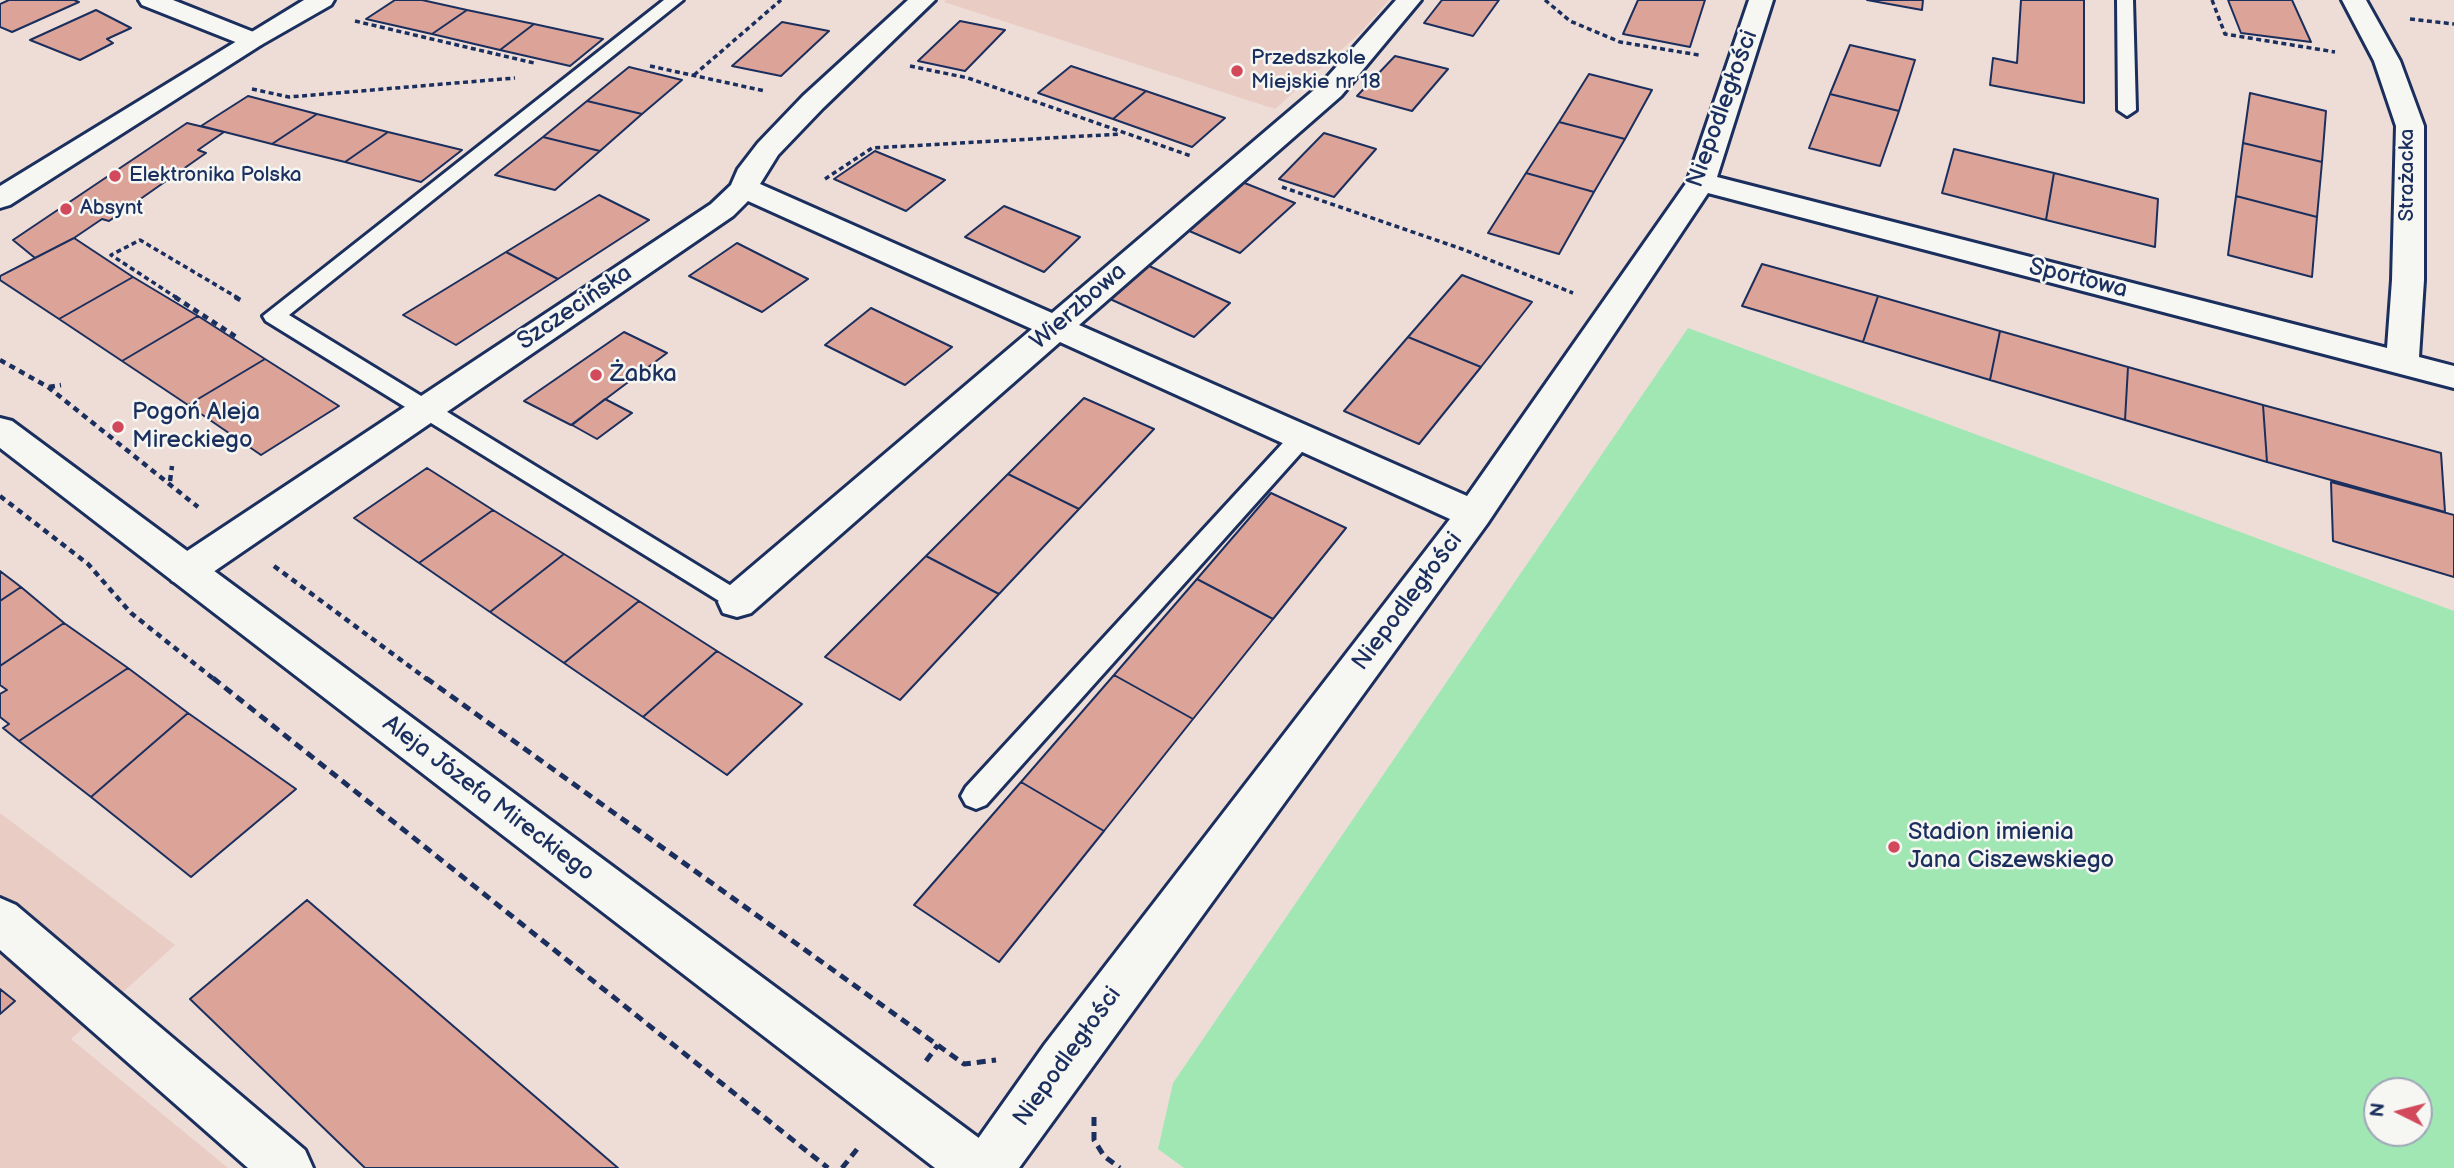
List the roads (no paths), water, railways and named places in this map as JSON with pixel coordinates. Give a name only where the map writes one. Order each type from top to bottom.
[{"type":"street","points":[[151,0],[252,40]]},
{"type":"street","points":[[0,199],[252,40],[322,0]]},
{"type":"street","name":"Szczecińska","points":[[186,571],[722,210],[744,188],[752,169],[768,149],[813,102],[923,0]]},
{"type":"street","name":"Wierzbowa","points":[[737,602],[1331,90],[1409,0]]},
{"type":"street","name":"Niepodległości","points":[[988,1168],[1063,1062],[1474,514],[1701,182],[1761,0]]},
{"type":"street","name":"Strażacka","points":[[2354,0],[2387,61],[2410,126],[2408,280],[2402,363]]},
{"type":"street","name":"Sportowa","points":[[1701,182],[2454,377]]},
{"type":"street","points":[[744,188],[1474,514]]},
{"type":"street","name":"Aleja Józefa Mireckiego","points":[[0,430],[977,1168]]},
{"type":"street","points":[[0,920],[287,1168]]},
{"type":"lane","points":[[675,0],[605,56],[580,72],[274,316],[737,602]]},
{"type":"lane","points":[[2125,0],[2127,110]]},
{"type":"lane","points":[[976,796],[1301,438]]},
{"type":"place","name":"Przedszkole Miejskie nr 18","points":[[1237,71]]},
{"type":"place","name":"Elektronika Polska","points":[[115,176]]},
{"type":"place","name":"Absynt","points":[[66,209]]},
{"type":"place","name":"Żabka","points":[[596,375]]},
{"type":"place","name":"Pogoń Aleja Mireckiego","points":[[118,427]]},
{"type":"place","name":"Stadion imienia Jana Ciszewskiego","points":[[1894,847]]}]
